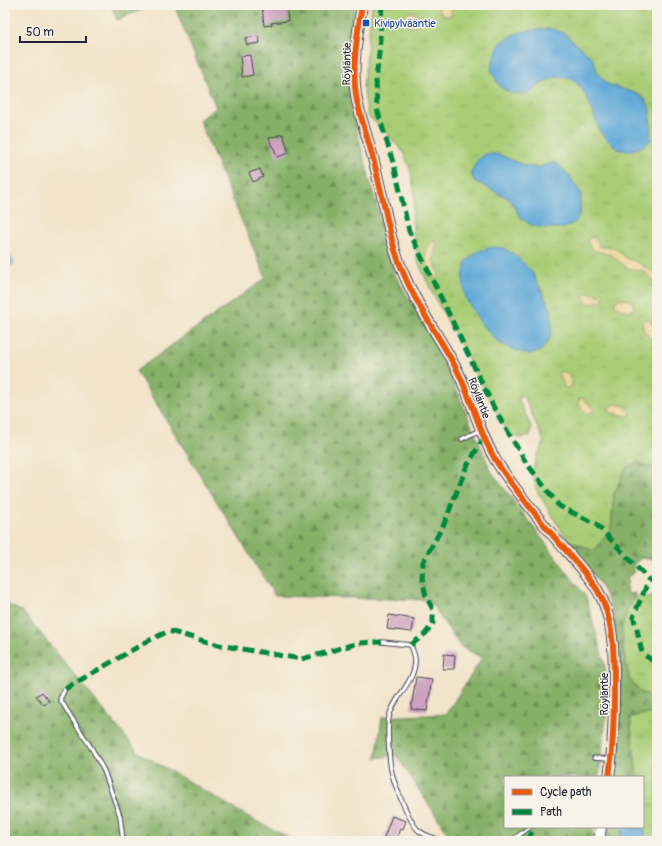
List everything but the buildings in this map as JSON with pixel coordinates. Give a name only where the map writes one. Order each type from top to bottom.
[{"type":"street","name":"Röyläntie","points":[[362,5],[358,26],[354,71],[357,100],[375,162],[394,249],[402,272],[413,295],[458,372],[481,430],[498,463],[524,501],[585,571],[602,600],[610,625],[614,657],[614,735],[612,759],[608,775]]},
{"type":"street","points":[[599,841],[601,828]]},
{"type":"lane","points":[[462,438],[481,430]]},
{"type":"lane","points":[[382,642],[411,645],[415,659],[412,677],[397,700],[390,717],[389,732],[393,778],[406,808],[419,830],[429,836],[443,841]]},
{"type":"lane","points":[[65,689],[60,699],[92,749],[104,771],[120,816],[123,841]]},
{"type":"lane","points":[[594,758],[612,759]]},
{"type":"lane","points":[[512,841],[529,828]]},
{"type":"green space","points":[[111,5],[153,5],[117,20]]},
{"type":"green space","points":[[174,5],[355,5],[348,54],[350,104],[394,273],[432,338],[456,389],[491,471],[586,597],[605,666],[606,718],[599,776],[504,776],[504,828],[594,828],[592,841],[449,841],[448,834],[396,755],[376,758],[382,717],[446,714],[482,658],[460,646],[429,600],[275,596],[136,371],[266,278],[199,120],[216,108]]},
{"type":"green space","points":[[372,5],[657,5],[657,470],[649,467],[614,494],[611,530],[594,551],[567,540],[536,489],[532,472],[537,456],[544,442],[524,396],[518,398],[531,427],[530,436],[520,438],[506,431],[432,292],[418,262],[412,221],[415,197],[411,172],[404,153],[383,129],[368,116],[363,87]]},
{"type":"green space","points":[[637,462],[657,470],[657,558],[654,560],[641,558],[634,564],[633,574],[628,576],[626,591],[630,594],[635,593],[635,597],[627,611],[622,627],[623,649],[629,678],[641,693],[657,696],[657,715],[650,713],[637,715],[630,718],[637,776],[614,776],[620,698],[614,614],[600,584],[567,540],[594,551],[611,530],[614,494],[625,469]]},
{"type":"green space","points":[[635,597],[653,597],[657,602],[657,696],[641,693],[629,678],[623,649],[622,627],[627,611]]},
{"type":"green space","points":[[5,603],[23,612],[138,752],[254,820],[296,841],[5,841]]},
{"type":"green space","points":[[639,714],[657,715],[657,841],[620,841],[622,828],[644,828],[644,776],[637,776],[630,718]]},
{"type":"green space","points":[[608,828],[622,828],[620,841],[606,841]]},
{"type":"sand","points":[[440,5],[451,5],[452,10],[448,16],[441,13],[438,8]]},
{"type":"sand","points":[[408,12],[414,12],[418,16],[418,22],[414,26],[408,26],[404,22],[404,16]]},
{"type":"sand","points":[[591,237],[595,238],[600,247],[614,248],[626,258],[657,273],[657,283],[644,271],[627,268],[611,255],[593,250],[588,243],[588,239]]},
{"type":"sand","points":[[432,241],[436,242],[434,263],[439,274],[438,278],[434,279],[426,260],[426,252]]},
{"type":"sand","points":[[588,293],[603,296],[604,300],[590,304],[584,300],[584,296]]},
{"type":"sand","points":[[620,299],[629,300],[633,303],[634,307],[632,311],[615,306],[615,302]]},
{"type":"sand","points":[[649,319],[657,330],[657,340],[649,337],[643,327],[642,324],[644,320]]},
{"type":"sand","points":[[561,371],[569,376],[572,384],[571,387],[564,387],[562,380],[558,375]]},
{"type":"sand","points":[[582,398],[593,407],[594,411],[588,413],[580,407],[579,399]]},
{"type":"sand","points":[[616,404],[625,407],[630,415],[626,416],[611,412],[609,410],[610,406]]},
{"type":"water","points":[[552,29],[564,33],[593,59],[598,73],[607,84],[635,93],[645,99],[650,109],[651,140],[642,147],[629,151],[617,149],[600,132],[587,98],[580,86],[571,78],[555,77],[541,84],[529,93],[512,94],[500,87],[491,70],[501,43],[508,37],[520,32]]},
{"type":"water","points":[[485,154],[498,154],[523,165],[536,168],[555,162],[568,175],[581,193],[580,215],[575,222],[565,228],[546,228],[531,225],[521,218],[512,203],[506,197],[474,181],[471,172],[477,161]]},
{"type":"water","points":[[493,247],[504,248],[515,255],[532,272],[551,310],[552,331],[549,340],[541,351],[530,354],[517,351],[499,343],[480,322],[465,297],[463,278],[466,262],[477,252]]},
{"type":"water","points":[[626,828],[642,828],[645,831],[645,839],[643,841],[623,841],[621,837],[622,831]]},
{"type":"waterway","points":[[5,248],[13,263],[5,269]]},
{"type":"marked path","points":[[382,5],[376,79],[377,109],[395,169],[409,231],[494,408],[525,461],[559,506],[596,524],[649,580]]},
{"type":"marked path","points":[[411,645],[426,633],[433,623],[433,610],[426,596],[422,579],[423,562],[444,524],[466,468],[484,437]]},
{"type":"marked path","points":[[657,582],[649,580],[633,617],[642,653],[657,664]]},
{"type":"marked path","points":[[65,689],[146,642],[169,631],[219,645],[301,659],[358,643],[382,642]]},
{"type":"marked path","points":[[528,841],[534,828]]},
{"type":"cycle path","points":[[362,5],[355,53],[355,89],[359,111],[373,160],[391,238],[399,261],[415,298],[458,372],[486,442],[498,464],[533,511],[594,584],[607,612],[612,635],[614,670],[613,735],[609,776]]},
{"type":"place","name":"Kivipylvääntie","points":[[366,23]]}]
